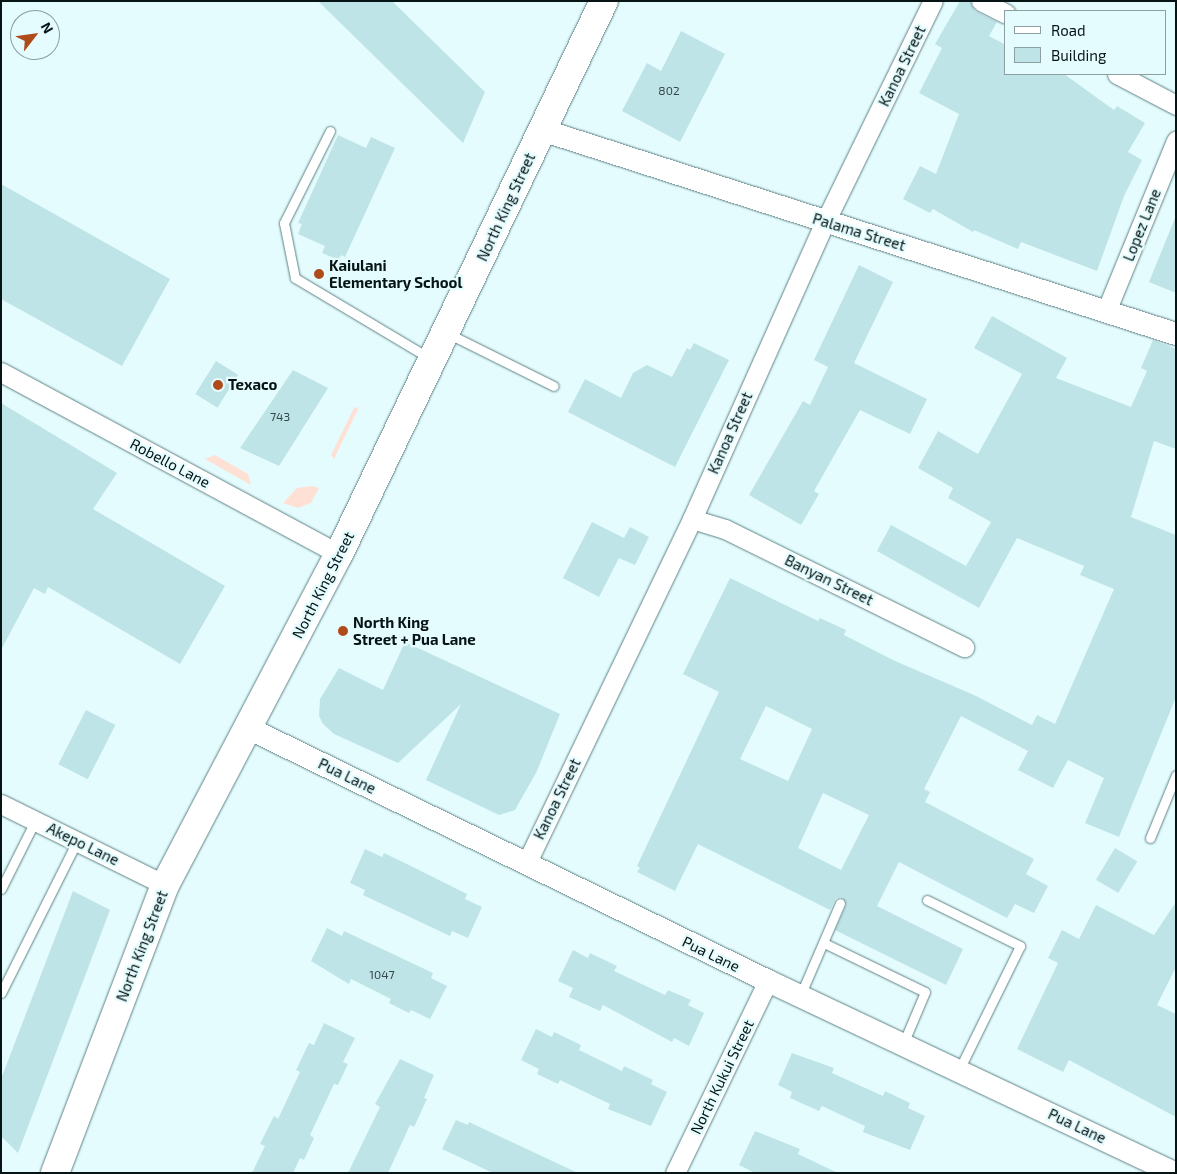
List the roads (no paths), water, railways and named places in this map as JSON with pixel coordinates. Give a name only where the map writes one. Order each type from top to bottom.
[{"type":"main road","name":"North King Street","points":[[55,1173],[165,885],[250,729],[339,554],[447,333],[604,1]]},
{"type":"street","name":"Kanoa Street","points":[[526,864],[692,519],[825,222],[933,1]]},
{"type":"street","points":[[981,1],[1004,13]]},
{"type":"street","points":[[1119,75],[1176,105]]},
{"type":"street","name":"Palama Street","points":[[542,130],[825,222],[1108,309],[1176,334]]},
{"type":"street","name":"Lopez Lane","points":[[1108,309],[1176,141]]},
{"type":"street","name":"Robello Lane","points":[[1,372],[339,554]]},
{"type":"street","name":"Banyan Street","points":[[692,519],[725,529],[964,647]]},
{"type":"street","name":"Pua Lane","points":[[250,729],[768,981],[1175,1173]]},
{"type":"street","name":"Akepo Lane","points":[[1,804],[165,885]]},
{"type":"street","name":"North Kukui Street","points":[[675,1173],[768,981]]},
{"type":"lane","points":[[330,131],[284,223],[295,278],[433,361]]},
{"type":"lane","points":[[447,333],[554,386]]},
{"type":"lane","points":[[1150,838],[1176,775]]},
{"type":"lane","points":[[1,889],[36,821]]},
{"type":"lane","points":[[1,993],[77,841]]},
{"type":"lane","points":[[927,900],[1020,946],[959,1070]]},
{"type":"lane","points":[[800,996],[840,903]]},
{"type":"lane","points":[[824,943],[924,992],[903,1044]]},
{"type":"place","name":"Kaiulani Elementary School","points":[[319,274]]},
{"type":"place","name":"Texaco","points":[[218,385]]},
{"type":"place","name":"North King Street + Pua Lane","points":[[343,631]]}]
